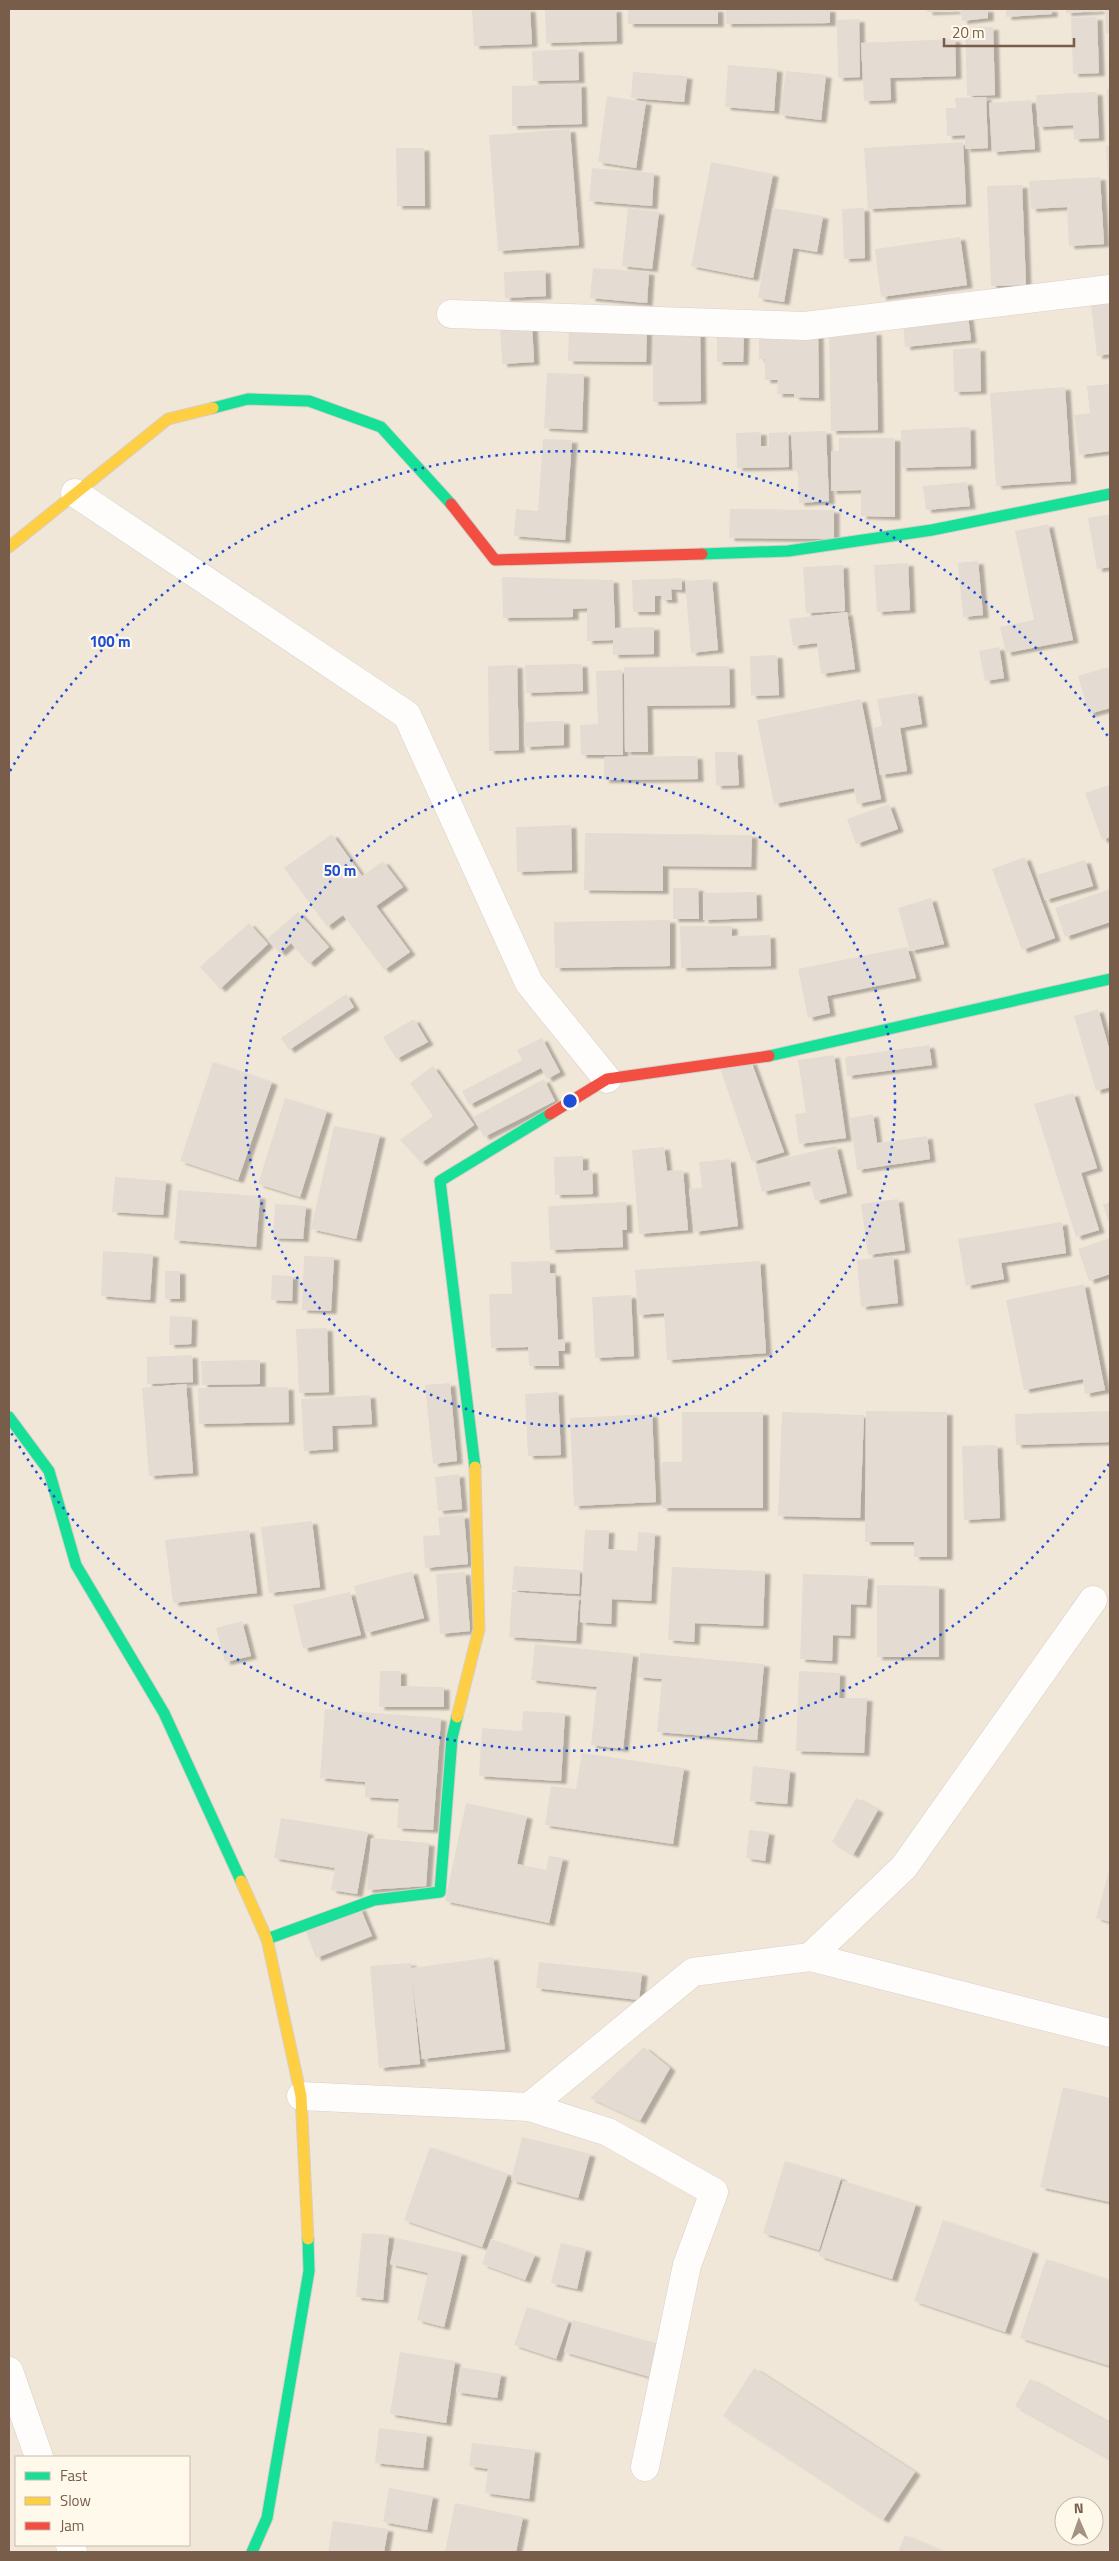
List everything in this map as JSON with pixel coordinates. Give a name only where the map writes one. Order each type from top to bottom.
[{"type":"street","points":[[451,314],[805,326],[1110,289]]},
{"type":"street","points":[[9,547],[168,419],[248,399],[309,401],[381,427],[448,500],[495,560],[788,551],[932,530],[1110,494]]},
{"type":"street","points":[[75,492],[407,715],[529,983],[607,1079]]},
{"type":"street","points":[[267,1939],[374,1900],[440,1892],[452,1738],[479,1629],[475,1471],[440,1181],[607,1079],[787,1054],[1110,978]]},
{"type":"street","points":[[9,1417],[49,1471],[76,1565],[164,1714],[267,1939],[301,2096],[309,2271],[267,2518],[252,2552]]},
{"type":"street","points":[[810,1957],[904,1867],[1093,1600]]},
{"type":"street","points":[[529,2107],[693,1972],[810,1957],[1110,2033]]},
{"type":"street","points":[[301,2096],[529,2107],[608,2132],[714,2192],[688,2265],[646,2467]]},
{"type":"street","points":[[9,2371],[39,2456]]},
{"type":"shaded area","points":[[9,9],[1110,9],[1110,2552],[9,2552]]},
{"type":"building","points":[[472,9],[530,9],[532,44],[474,46]]},
{"type":"building","points":[[545,9],[616,9],[617,41],[546,43]]},
{"type":"building","points":[[628,9],[718,9],[718,24],[628,24]]},
{"type":"building","points":[[726,9],[830,9],[830,23],[726,24]]},
{"type":"building","points":[[927,9],[955,9],[955,11],[927,12]]},
{"type":"building","points":[[961,9],[988,9],[988,18],[962,21]]},
{"type":"building","points":[[1006,9],[1052,9],[1052,14],[1006,17]]},
{"type":"building","points":[[1066,9],[1099,9],[1099,11],[1066,13]]},
{"type":"building","points":[[1105,9],[1110,9],[1110,33],[1106,34]]},
{"type":"building","points":[[1097,17],[1099,73],[1073,74],[1071,18]]},
{"type":"building","points":[[859,19],[860,77],[838,78],[837,20]]},
{"type":"building","points":[[993,27],[995,95],[967,96],[965,28]]},
{"type":"building","points":[[955,39],[956,76],[890,78],[891,100],[864,101],[861,43]]},
{"type":"building","points":[[578,49],[579,80],[533,81],[532,51]]},
{"type":"building","points":[[728,65],[777,69],[774,111],[725,107]]},
{"type":"building","points":[[786,71],[826,75],[821,120],[780,115]]},
{"type":"building","points":[[633,72],[687,76],[684,102],[631,98]]},
{"type":"building","points":[[581,84],[582,124],[512,126],[512,86]]},
{"type":"building","points":[[1107,89],[1110,89],[1110,129],[1109,129]]},
{"type":"building","points":[[1097,92],[1099,138],[1074,139],[1073,125],[1038,127],[1036,95]]},
{"type":"building","points":[[607,96],[646,102],[636,168],[598,162]]},
{"type":"building","points":[[986,97],[988,148],[965,149],[965,135],[947,136],[946,108],[956,108],[955,98]]},
{"type":"building","points":[[1031,100],[1035,149],[992,152],[989,103]]},
{"type":"building","points":[[570,129],[579,245],[498,251],[489,135]]},
{"type":"building","points":[[963,142],[966,204],[868,209],[864,148]]},
{"type":"building","points":[[1106,146],[1110,146],[1110,192],[1109,192]]},
{"type":"building","points":[[396,148],[424,148],[425,206],[397,206]]},
{"type":"building","points":[[711,162],[773,174],[753,278],[691,266]]},
{"type":"building","points":[[592,168],[654,173],[652,206],[589,201]]},
{"type":"building","points":[[1100,177],[1104,244],[1069,246],[1067,207],[1031,209],[1029,181]]},
{"type":"building","points":[[1022,185],[1026,285],[991,286],[987,186]]},
{"type":"building","points":[[628,208],[659,212],[652,269],[622,266]]},
{"type":"building","points":[[773,208],[823,216],[817,252],[793,248],[784,302],[758,298]]},
{"type":"building","points":[[864,208],[865,258],[844,259],[842,209]]},
{"type":"building","points":[[960,237],[967,285],[881,297],[875,249]]},
{"type":"building","points":[[593,268],[649,272],[647,303],[590,298]]},
{"type":"building","points":[[545,270],[546,296],[505,298],[504,272]]},
{"type":"building","points":[[1110,293],[1110,354],[1097,356],[1090,295]]},
{"type":"building","points":[[968,316],[971,340],[905,347],[903,322]]},
{"type":"building","points":[[532,324],[534,362],[502,364],[500,325]]},
{"type":"building","points":[[569,324],[647,325],[646,362],[568,361]]},
{"type":"building","points":[[653,328],[700,328],[701,401],[653,402]]},
{"type":"building","points":[[876,332],[878,430],[831,431],[829,333]]},
{"type":"building","points":[[717,333],[744,333],[743,362],[717,362]]},
{"type":"building","points":[[759,334],[818,334],[819,398],[794,397],[794,394],[777,394],[778,380],[765,380],[765,359],[759,359]]},
{"type":"building","points":[[980,348],[981,391],[954,392],[953,349]]},
{"type":"building","points":[[547,373],[584,374],[582,430],[544,428]]},
{"type":"building","points":[[1110,384],[1110,451],[1079,455],[1074,415],[1090,413],[1087,386]]},
{"type":"building","points":[[1065,387],[1071,481],[996,486],[990,393]]},
{"type":"building","points":[[970,427],[971,466],[901,468],[901,430]]},
{"type":"building","points":[[826,431],[829,501],[799,503],[798,470],[793,470],[791,432]]},
{"type":"building","points":[[761,432],[761,446],[769,446],[769,433],[788,432],[789,467],[737,468],[736,433]]},
{"type":"building","points":[[839,438],[895,438],[895,517],[861,516],[861,490],[831,491],[831,451],[839,451]]},
{"type":"building","points":[[543,439],[572,440],[565,540],[514,536],[516,509],[538,511]]},
{"type":"building","points":[[967,482],[970,506],[926,510],[923,486]]},
{"type":"building","points":[[730,509],[834,510],[834,539],[729,538]]},
{"type":"building","points":[[1110,514],[1110,567],[1097,569],[1088,518]]},
{"type":"building","points":[[1048,524],[1073,640],[1006,653],[1000,627],[1034,620],[1015,531]]},
{"type":"building","points":[[978,561],[983,615],[963,617],[958,563]]},
{"type":"building","points":[[908,563],[910,610],[877,612],[874,565]]},
{"type":"building","points":[[843,565],[845,611],[806,613],[803,567]]},
{"type":"building","points":[[502,577],[613,580],[615,628],[654,627],[654,654],[613,655],[613,640],[587,641],[587,608],[573,609],[573,617],[503,618]]},
{"type":"building","points":[[682,578],[682,590],[671,589],[672,600],[662,600],[661,596],[655,596],[655,612],[633,612],[632,580]]},
{"type":"building","points":[[712,579],[718,650],[691,653],[685,581]]},
{"type":"building","points":[[847,612],[855,669],[821,674],[817,643],[793,646],[789,619]]},
{"type":"building","points":[[999,647],[1004,678],[985,681],[979,651]]},
{"type":"building","points":[[777,655],[779,695],[751,696],[750,656]]},
{"type":"building","points":[[582,664],[583,691],[526,693],[525,665]]},
{"type":"building","points":[[517,665],[519,750],[489,751],[488,666]]},
{"type":"building","points":[[729,666],[730,705],[647,706],[648,752],[625,752],[624,667]]},
{"type":"building","points":[[1108,667],[1110,676],[1110,708],[1089,714],[1078,676]]},
{"type":"building","points":[[622,670],[623,755],[581,755],[580,725],[598,724],[596,671]]},
{"type":"building","points":[[917,693],[922,724],[900,728],[907,771],[880,775],[873,728],[882,726],[877,699]]},
{"type":"building","points":[[861,699],[881,799],[857,804],[854,788],[774,804],[757,720]]},
{"type":"building","points":[[564,721],[564,745],[525,747],[524,722]]},
{"type":"building","points":[[715,752],[737,752],[739,785],[716,786]]},
{"type":"building","points":[[697,756],[698,779],[604,780],[604,757]]},
{"type":"building","points":[[1110,785],[1110,837],[1102,840],[1085,793]]},
{"type":"building","points":[[889,804],[898,829],[856,844],[847,819]]},
{"type":"building","points":[[571,825],[572,870],[517,872],[516,827]]},
{"type":"building","points":[[585,833],[752,835],[751,867],[663,866],[663,891],[584,890]]},
{"type":"building","points":[[332,834],[362,876],[383,861],[403,887],[376,906],[410,952],[384,970],[343,915],[327,927],[284,868]]},
{"type":"building","points":[[1025,857],[1055,938],[1022,950],[992,869]]},
{"type":"building","points":[[1085,860],[1093,886],[1045,900],[1037,875]]},
{"type":"building","points":[[673,888],[698,888],[699,919],[673,919]]},
{"type":"building","points":[[1110,889],[1110,922],[1065,937],[1055,908]]},
{"type":"building","points":[[756,892],[757,918],[703,920],[703,893]]},
{"type":"building","points":[[931,898],[944,944],[910,951],[898,908]]},
{"type":"building","points":[[298,912],[329,947],[309,964],[291,943],[280,953],[267,939]]},
{"type":"building","points":[[670,920],[670,966],[555,968],[554,922]]},
{"type":"building","points":[[249,923],[268,944],[220,989],[200,967]]},
{"type":"building","points":[[680,926],[732,926],[732,936],[770,935],[771,966],[681,968]]},
{"type":"building","points":[[907,947],[916,978],[827,996],[830,1013],[808,1018],[798,969]]},
{"type":"building","points":[[346,994],[354,1007],[289,1050],[281,1038]]},
{"type":"building","points":[[1098,1009],[1110,1052],[1110,1087],[1096,1091],[1074,1016]]},
{"type":"building","points":[[414,1019],[428,1042],[396,1059],[383,1037]]},
{"type":"building","points":[[542,1038],[560,1072],[547,1079],[541,1068],[469,1105],[462,1091],[522,1060],[517,1050]]},
{"type":"building","points":[[929,1045],[932,1065],[847,1076],[845,1057]]},
{"type":"building","points":[[834,1055],[846,1138],[799,1144],[795,1114],[806,1113],[798,1060]]},
{"type":"building","points":[[751,1061],[784,1152],[752,1162],[720,1068]]},
{"type":"building","points":[[213,1062],[272,1082],[238,1180],[180,1161]]},
{"type":"building","points":[[433,1066],[474,1125],[421,1163],[400,1140],[433,1116],[410,1083]]},
{"type":"building","points":[[544,1079],[555,1101],[484,1137],[473,1117]]},
{"type":"building","points":[[1073,1093],[1097,1168],[1081,1173],[1099,1230],[1076,1237],[1034,1104]]},
{"type":"building","points":[[285,1098],[327,1111],[300,1197],[258,1184]]},
{"type":"building","points":[[873,1114],[877,1143],[927,1136],[930,1159],[857,1170],[850,1118]]},
{"type":"building","points":[[334,1126],[380,1135],[356,1239],[311,1229]]},
{"type":"building","points":[[836,1146],[847,1193],[815,1201],[810,1181],[762,1192],[755,1165]]},
{"type":"building","points":[[664,1147],[667,1171],[683,1170],[688,1230],[639,1234],[632,1150]]},
{"type":"building","points":[[583,1156],[583,1171],[592,1170],[593,1194],[555,1195],[554,1157]]},
{"type":"building","points":[[730,1159],[738,1226],[694,1232],[689,1189],[702,1188],[699,1162]]},
{"type":"building","points":[[115,1177],[166,1181],[163,1215],[112,1212]]},
{"type":"building","points":[[178,1190],[260,1196],[256,1247],[174,1240]]},
{"type":"building","points":[[898,1199],[905,1250],[868,1255],[861,1204]]},
{"type":"building","points":[[626,1202],[627,1230],[622,1230],[623,1247],[550,1250],[548,1206]]},
{"type":"building","points":[[1110,1202],[1110,1226],[1103,1205]]},
{"type":"building","points":[[275,1204],[306,1206],[303,1239],[273,1238]]},
{"type":"building","points":[[1062,1222],[1066,1253],[1001,1263],[1004,1279],[966,1286],[958,1239]]},
{"type":"building","points":[[1110,1238],[1110,1274],[1089,1281],[1078,1249]]},
{"type":"building","points":[[103,1251],[153,1254],[150,1300],[101,1296]]},
{"type":"building","points":[[304,1256],[334,1257],[331,1311],[302,1310]]},
{"type":"building","points":[[893,1256],[898,1303],[861,1307],[857,1260]]},
{"type":"building","points":[[550,1261],[550,1273],[555,1273],[558,1340],[565,1339],[565,1351],[558,1351],[559,1366],[529,1366],[528,1347],[491,1348],[489,1294],[512,1294],[511,1262]]},
{"type":"building","points":[[760,1261],[766,1353],[667,1360],[664,1313],[638,1315],[635,1270]]},
{"type":"building","points":[[165,1271],[180,1271],[180,1299],[165,1299]]},
{"type":"building","points":[[272,1275],[293,1276],[292,1301],[271,1300]]},
{"type":"building","points":[[1084,1284],[1105,1390],[1085,1394],[1083,1379],[1024,1390],[1006,1300]]},
{"type":"building","points":[[631,1295],[634,1356],[595,1358],[592,1297]]},
{"type":"building","points":[[170,1316],[192,1317],[191,1344],[169,1345]]},
{"type":"building","points":[[327,1328],[329,1392],[299,1393],[296,1329]]},
{"type":"building","points":[[192,1355],[193,1382],[147,1384],[147,1357]]},
{"type":"building","points":[[260,1360],[260,1384],[202,1385],[201,1361]]},
{"type":"building","points":[[450,1383],[457,1461],[433,1464],[425,1385]]},
{"type":"building","points":[[186,1384],[193,1473],[149,1476],[142,1388]]},
{"type":"building","points":[[288,1387],[289,1422],[199,1424],[198,1388]]},
{"type":"building","points":[[558,1392],[561,1455],[528,1456],[525,1394]]},
{"type":"building","points":[[370,1395],[372,1424],[332,1426],[333,1449],[304,1451],[301,1399]]},
{"type":"building","points":[[866,1411],[947,1412],[947,1557],[914,1557],[914,1542],[865,1542]]},
{"type":"building","points":[[1110,1411],[1110,1442],[1016,1445],[1015,1414]]},
{"type":"building","points":[[682,1412],[763,1412],[763,1508],[662,1508],[662,1462],[682,1462]]},
{"type":"building","points":[[782,1412],[864,1415],[860,1518],[778,1516]]},
{"type":"building","points":[[652,1414],[656,1502],[574,1506],[570,1418]]},
{"type":"building","points":[[997,1445],[1000,1518],[964,1520],[962,1446]]},
{"type":"building","points":[[459,1474],[462,1509],[438,1511],[435,1477]]},
{"type":"building","points":[[464,1515],[468,1564],[425,1568],[423,1536],[440,1535],[438,1517]]},
{"type":"building","points":[[312,1521],[320,1587],[269,1593],[261,1527]]},
{"type":"building","points":[[249,1530],[257,1593],[173,1603],[165,1540]]},
{"type":"building","points":[[585,1530],[609,1530],[608,1549],[637,1551],[638,1532],[655,1533],[651,1601],[612,1599],[611,1624],[580,1622]]},
{"type":"building","points":[[514,1566],[580,1570],[579,1594],[512,1590]]},
{"type":"building","points":[[672,1567],[765,1571],[763,1626],[695,1623],[694,1642],[668,1640]]},
{"type":"building","points":[[412,1571],[424,1618],[366,1633],[354,1586]]},
{"type":"building","points":[[465,1572],[470,1631],[440,1634],[436,1574]]},
{"type":"building","points":[[803,1574],[868,1576],[866,1605],[851,1604],[850,1636],[833,1635],[832,1661],[800,1659]]},
{"type":"building","points":[[877,1585],[939,1586],[939,1657],[877,1657]]},
{"type":"building","points":[[350,1592],[361,1635],[303,1649],[293,1605]]},
{"type":"building","points":[[512,1592],[579,1597],[576,1641],[509,1637]]},
{"type":"building","points":[[242,1621],[251,1656],[225,1662],[216,1628]]},
{"type":"building","points":[[535,1644],[633,1654],[623,1749],[591,1745],[597,1687],[531,1680]]},
{"type":"building","points":[[640,1653],[764,1664],[757,1740],[657,1732],[662,1679],[638,1677]]},
{"type":"building","points":[[380,1671],[401,1671],[401,1686],[444,1687],[444,1707],[379,1707]]},
{"type":"building","points":[[799,1671],[840,1673],[839,1698],[867,1698],[864,1753],[796,1751]]},
{"type":"building","points":[[325,1709],[441,1718],[433,1830],[397,1828],[399,1799],[365,1797],[365,1782],[320,1778]]},
{"type":"building","points":[[523,1711],[565,1713],[561,1781],[479,1776],[482,1728],[522,1731]]},
{"type":"building","points":[[582,1753],[684,1768],[673,1844],[545,1825],[551,1786],[576,1789]]},
{"type":"building","points":[[753,1766],[790,1770],[787,1804],[750,1801]]},
{"type":"building","points":[[856,1798],[878,1810],[853,1855],[832,1842]]},
{"type":"building","points":[[466,1803],[527,1816],[517,1864],[546,1870],[549,1856],[563,1858],[549,1923],[445,1901]]},
{"type":"building","points":[[281,1818],[368,1832],[357,1894],[331,1890],[335,1868],[274,1858]]},
{"type":"building","points":[[749,1830],[769,1832],[765,1861],[746,1858]]},
{"type":"building","points":[[371,1838],[429,1843],[426,1886],[367,1890]]},
{"type":"building","points":[[1110,1867],[1110,1922],[1096,1918]]},
{"type":"building","points":[[360,1907],[372,1936],[316,1958],[305,1929]]},
{"type":"building","points":[[493,1957],[505,2049],[422,2059],[412,1979],[420,2064],[379,2068],[370,1966],[411,1963],[411,1968]]},
{"type":"building","points":[[539,1962],[642,1973],[639,2000],[536,1988]]},
{"type":"building","points":[[644,2047],[670,2068],[640,2121],[590,2098]]},
{"type":"building","points":[[1063,2087],[1110,2098],[1110,2202],[1040,2187]]},
{"type":"building","points":[[522,2137],[590,2154],[578,2198],[511,2180]]},
{"type":"building","points":[[430,2147],[508,2174],[482,2247],[404,2220]]},
{"type":"building","points":[[785,2161],[841,2178],[819,2250],[763,2233]]},
{"type":"building","points":[[843,2181],[916,2204],[892,2279],[819,2256]]},
{"type":"building","points":[[943,2220],[1033,2251],[1005,2332],[914,2301]]},
{"type":"building","points":[[362,2233],[389,2235],[383,2300],[356,2297]]},
{"type":"building","points":[[396,2238],[462,2253],[444,2327],[417,2320],[428,2273],[390,2264]]},
{"type":"building","points":[[491,2239],[535,2255],[525,2280],[482,2264]]},
{"type":"building","points":[[561,2243],[586,2249],[577,2289],[551,2283]]},
{"type":"building","points":[[1046,2259],[1110,2280],[1110,2366],[1020,2338]]},
{"type":"building","points":[[527,2307],[569,2321],[556,2359],[514,2345]]},
{"type":"building","points":[[573,2320],[669,2347],[660,2380],[564,2352]]},
{"type":"building","points":[[400,2352],[455,2361],[446,2423],[390,2414]]},
{"type":"building","points":[[461,2367],[501,2374],[497,2398],[456,2392]]},
{"type":"building","points":[[754,2368],[915,2472],[883,2520],[723,2416]]},
{"type":"building","points":[[1030,2379],[1110,2423],[1110,2459],[1015,2406]]},
{"type":"building","points":[[379,2428],[427,2434],[423,2468],[375,2463]]},
{"type":"building","points":[[472,2443],[535,2450],[529,2499],[485,2493],[488,2469],[469,2466]]},
{"type":"building","points":[[389,2488],[433,2496],[427,2530],[383,2522]]},
{"type":"building","points":[[455,2503],[523,2517],[516,2552],[445,2552]]},
{"type":"building","points":[[333,2521],[388,2529],[384,2552],[328,2552]]},
{"type":"building","points":[[905,2535],[944,2552],[898,2552]]},
{"type":"traffic: fast","points":[[213,408],[248,399],[309,401],[381,427],[451,504]]},
{"type":"traffic: fast","points":[[702,554],[788,551],[932,530],[1110,494]]},
{"type":"traffic: fast","points":[[769,1056],[1110,979]]},
{"type":"traffic: fast","points":[[475,1467],[440,1181],[550,1114]]},
{"type":"traffic: fast","points":[[9,1417],[49,1471],[76,1565],[164,1713],[241,1881]]},
{"type":"traffic: fast","points":[[267,1939],[374,1900],[440,1892],[452,1738],[457,1717]]},
{"type":"traffic: fast","points":[[252,2552],[267,2518],[309,2271],[308,2239]]},
{"type":"traffic: slow","points":[[9,547],[168,419],[213,408]]},
{"type":"traffic: slow","points":[[457,1717],[479,1629],[475,1467]]},
{"type":"traffic: slow","points":[[241,1881],[267,1939],[301,2096],[308,2239]]},
{"type":"traffic: jam","points":[[451,504],[495,560],[702,554]]},
{"type":"traffic: jam","points":[[550,1114],[607,1079],[769,1056]]}]
